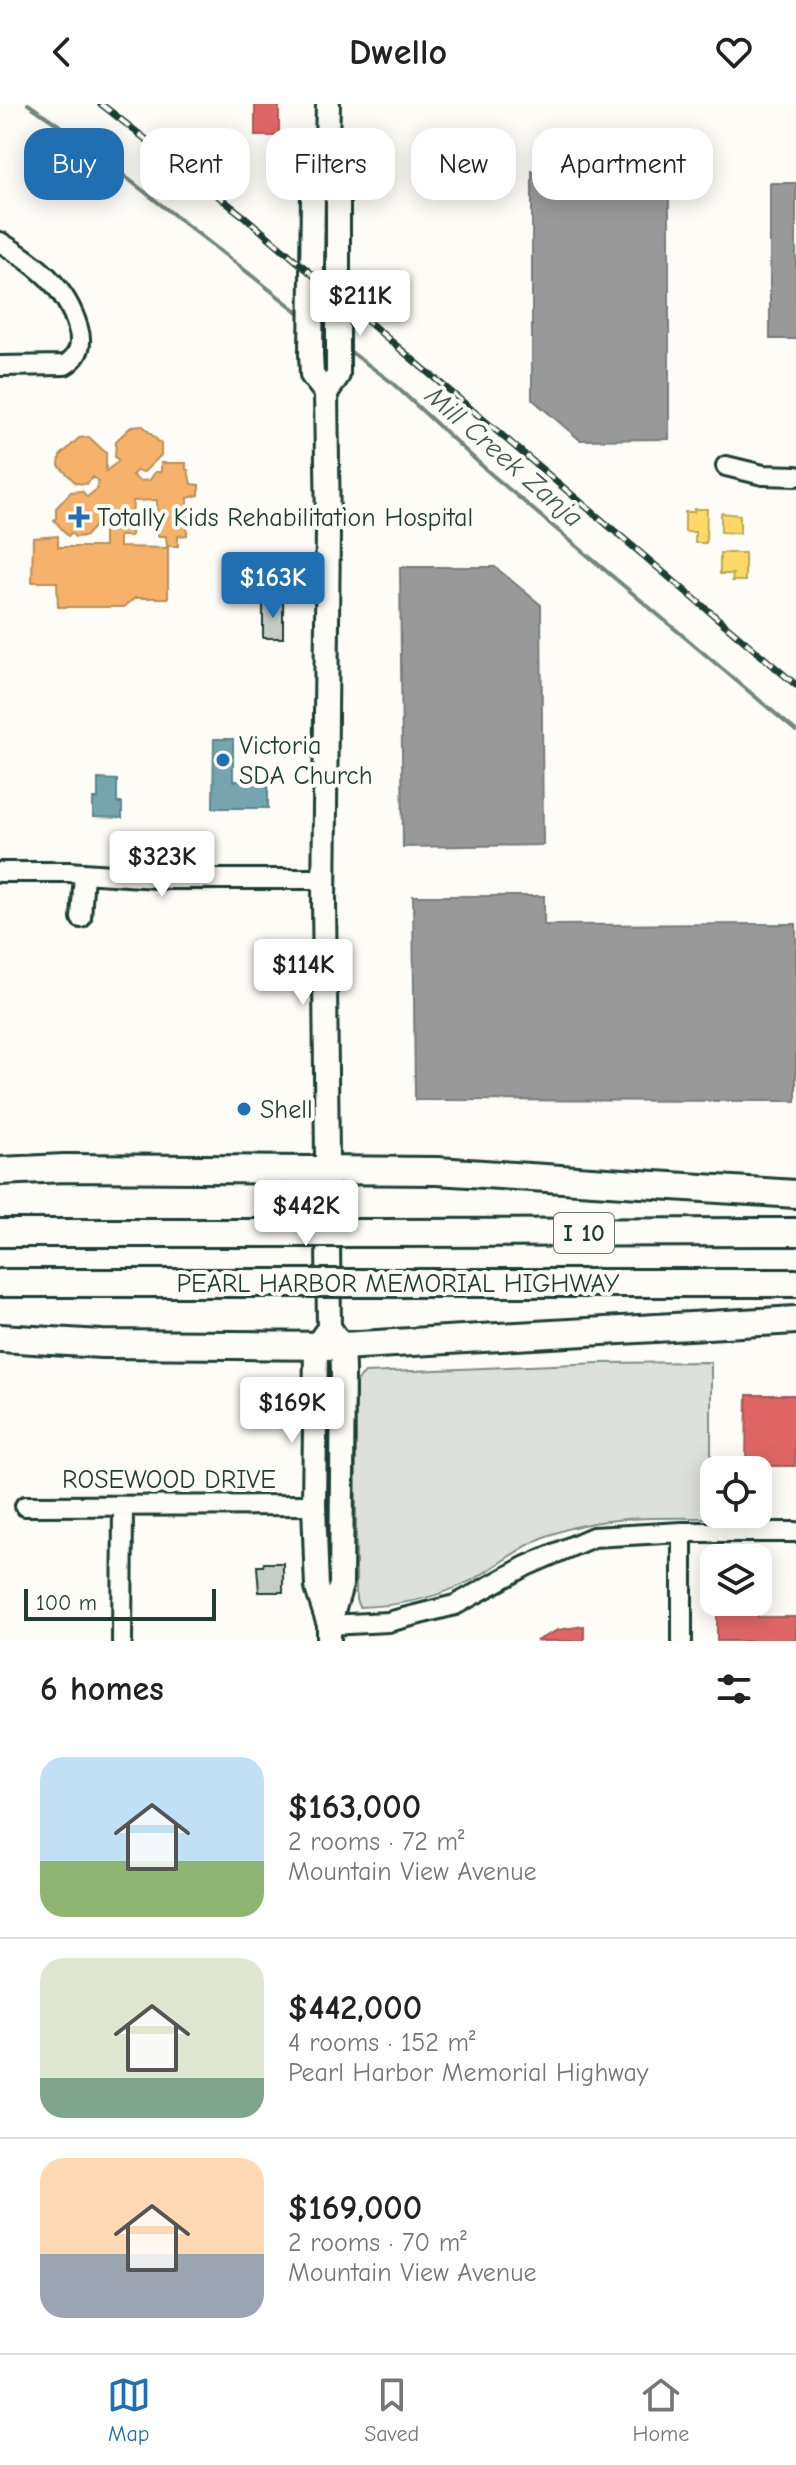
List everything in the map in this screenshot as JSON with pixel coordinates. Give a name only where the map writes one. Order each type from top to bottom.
[{"type":"highway","points":[[0,1171],[65,1168],[437,1171],[796,1194]]},
{"type":"highway","name":"PEARL HARBOR MEMORIAL HIGHWAY","points":[[0,1233],[796,1232]]},
{"type":"highway","name":"PEARL HARBOR MEMORIAL HIGHWAY","points":[[0,1283],[796,1283]]},
{"type":"highway","points":[[0,1338],[116,1344],[329,1339],[796,1320]]},
{"type":"main road","points":[[327,128],[328,104]]},
{"type":"main road","points":[[313,200],[312,375],[332,384]]},
{"type":"main road","points":[[329,1633],[341,1585],[329,1339],[324,879],[328,530],[338,200]]},
{"type":"main road","points":[[329,1339],[314,1505],[317,1588],[329,1633]]},
{"type":"street","points":[[0,242],[45,273],[67,300],[80,333],[78,353],[65,365],[0,366]]},
{"type":"street","points":[[726,466],[763,475],[796,476]]},
{"type":"street","points":[[0,872],[84,873],[172,879],[324,879]]},
{"type":"street","points":[[81,918],[84,873]]},
{"type":"street","name":"ROSEWOOD DRIVE","points":[[25,1506],[314,1505]]},
{"type":"street","points":[[122,1641],[123,1506]]},
{"type":"street","points":[[682,1532],[682,1641]]},
{"type":"street","points":[[329,1633],[455,1605],[526,1566],[593,1537],[682,1532],[796,1532]]},
{"type":"shaded area","points":[[711,1362],[711,1456],[700,1456],[700,1518],[630,1519],[571,1528],[531,1544],[472,1580],[445,1592],[402,1603],[359,1607],[356,1600],[356,1382],[365,1373],[600,1363]]},
{"type":"building: Homes","points":[[694,509],[707,509],[706,543],[695,543],[695,532],[685,532],[685,512],[694,512]]},
{"type":"building: Homes","points":[[721,513],[740,515],[740,533],[721,532]]},
{"type":"building: Homes","points":[[720,553],[745,553],[745,581],[732,581],[733,574],[720,574]]},
{"type":"building: Shops","points":[[255,104],[279,104],[279,128],[266,128],[266,136],[255,136]]},
{"type":"building: Shops","points":[[747,1395],[796,1395],[795,1466],[772,1466],[772,1456],[746,1456]]},
{"type":"building: Shops","points":[[717,1616],[796,1617],[796,1641],[717,1641]]},
{"type":"building: Shops","points":[[584,1626],[584,1641],[536,1641],[558,1630]]},
{"type":"building: Health","name":"Totally Kids Rehabilitation Hospital","points":[[142,425],[161,444],[161,455],[144,472],[136,471],[132,475],[139,481],[150,480],[155,472],[161,472],[161,463],[186,463],[191,484],[199,485],[199,495],[188,498],[187,535],[178,536],[178,546],[167,546],[166,536],[158,536],[157,500],[133,501],[131,536],[119,536],[119,547],[168,548],[168,598],[135,598],[124,607],[58,607],[57,582],[32,582],[33,538],[58,536],[58,547],[104,547],[104,525],[108,524],[104,508],[102,518],[86,536],[75,537],[71,533],[68,536],[54,520],[56,508],[71,492],[82,491],[87,497],[97,489],[98,481],[93,477],[86,484],[76,483],[59,466],[60,456],[79,438],[89,437],[106,453],[106,471],[119,461],[115,457],[116,441],[132,426]]},
{"type":"building: Public","name":"Victoria SDA Church","points":[[214,739],[233,739],[233,781],[268,781],[268,808],[213,808]]},
{"type":"building: Public","points":[[98,779],[117,780],[117,803],[122,803],[122,818],[93,817],[93,799],[98,799]]},
{"type":"building: Industry","points":[[770,183],[796,183],[796,339],[770,339]]},
{"type":"building: Industry","points":[[532,200],[669,200],[669,439],[580,440],[532,399]]},
{"type":"building: Industry","points":[[400,567],[495,567],[541,605],[543,845],[403,847]]},
{"type":"building: Industry","points":[[413,896],[544,896],[544,925],[796,924],[796,1101],[415,1100]]},
{"type":"building: Other","points":[[263,601],[283,601],[283,638],[263,638]]},
{"type":"building: Other","points":[[283,1563],[283,1592],[259,1592],[257,1566]]},
{"type":"waterway","name":"Mill Creek Zanja","points":[[28,104],[302,315]]},
{"type":"waterway","name":"Mill Creek Zanja","points":[[347,349],[390,381],[491,474],[796,731]]},
{"type":"railway","points":[[101,104],[246,218],[796,685]]},
{"type":"place","name":"Totally Kids Rehabilitation Hospital","points":[[79,517]]},
{"type":"place","name":"Victoria SDA Church","points":[[223,760]]},
{"type":"place","name":"Shell","points":[[244,1109]]}]
